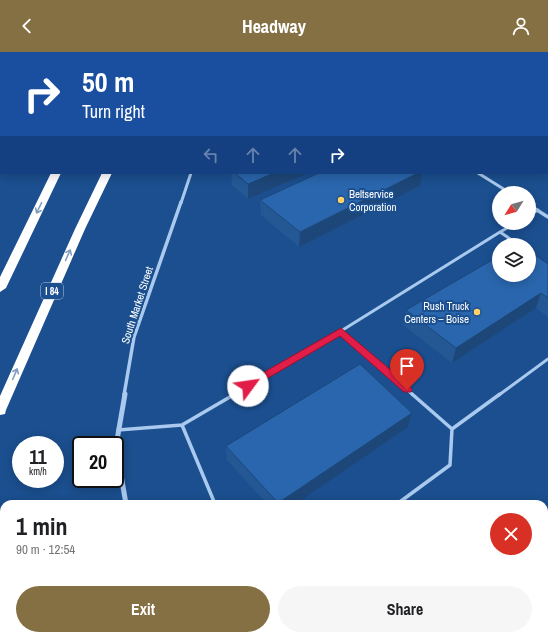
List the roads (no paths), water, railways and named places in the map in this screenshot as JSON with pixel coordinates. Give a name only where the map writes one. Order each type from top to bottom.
[{"type":"highway","points":[[0,288],[56,174]]},
{"type":"highway","name":"I 84","points":[[0,410],[80,229],[107,174]]},
{"type":"street","name":"South Market Street","points":[[117,436],[134,337],[191,174]]},
{"type":"street","points":[[480,174],[499,186]]},
{"type":"street","points":[[538,210],[548,217]]},
{"type":"street","name":"South Market Street","points":[[123,488],[125,500]]},
{"type":"lane","points":[[118,430],[182,425],[341,331],[402,294],[452,260],[504,230]]},
{"type":"lane","points":[[500,232],[509,238]]},
{"type":"lane","points":[[341,331],[452,429]]},
{"type":"lane","points":[[452,429],[548,360]]},
{"type":"lane","points":[[182,425],[213,500]]},
{"type":"lane","points":[[402,500],[450,465],[452,429]]},
{"type":"place","name":"Beltservice Corporation","points":[[341,200]]},
{"type":"place","name":"Rush Truck Centers – Boise","points":[[477,312]]}]
